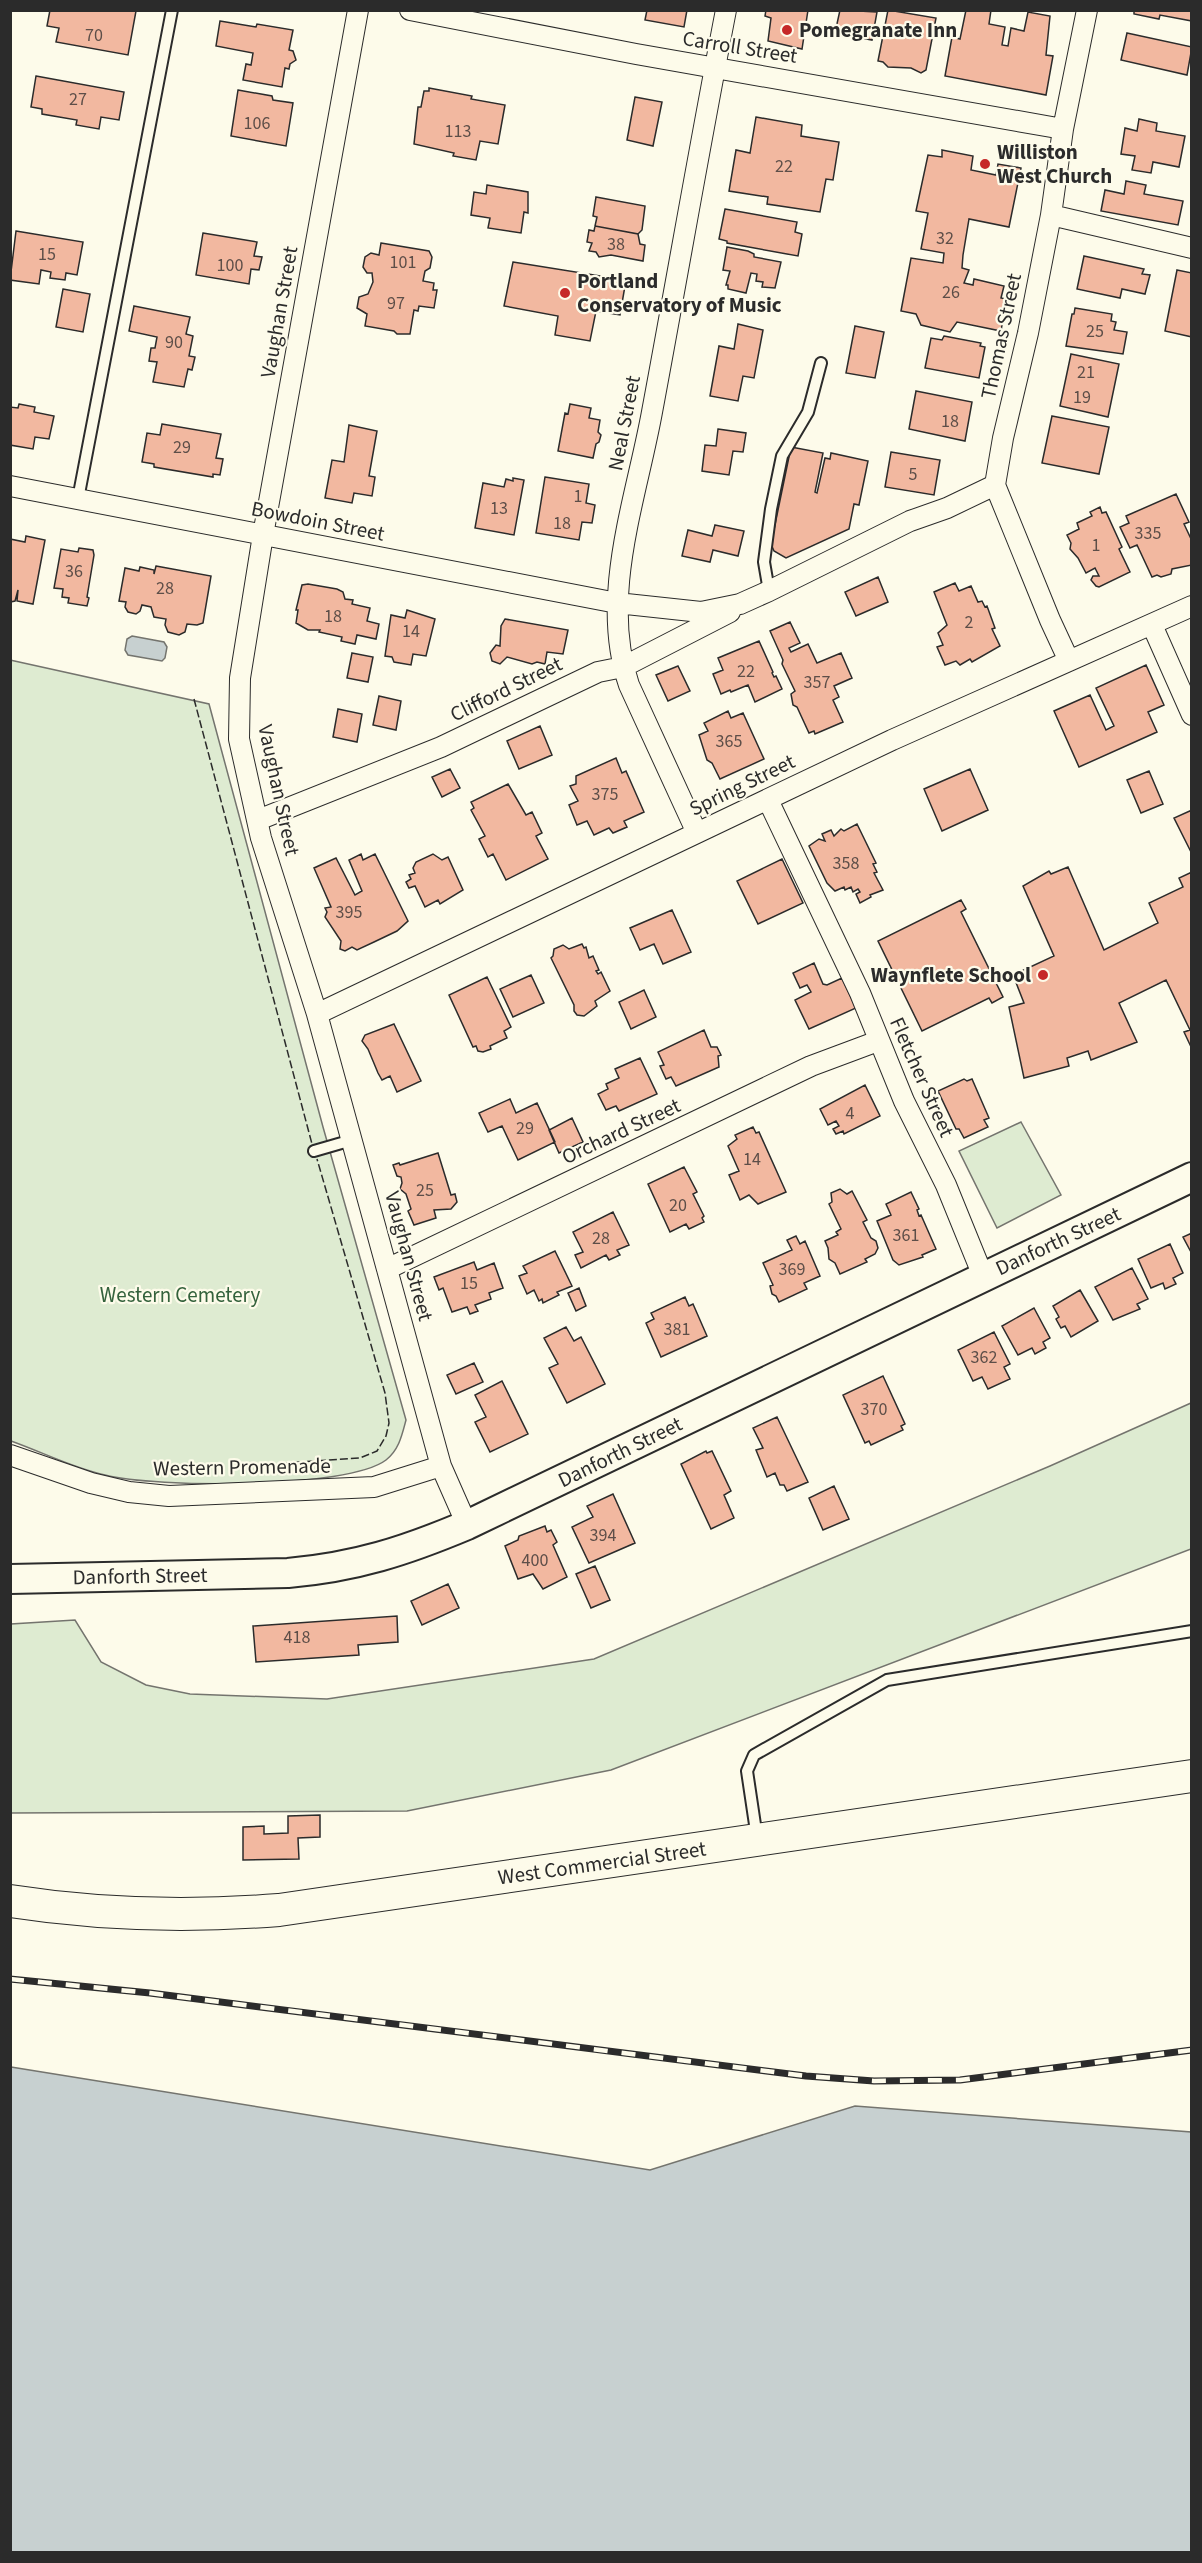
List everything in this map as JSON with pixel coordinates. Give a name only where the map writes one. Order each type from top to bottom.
[{"type":"main road","name":"West Commercial Street","points":[[10,1901],[111,1913],[226,1914],[279,1910],[1191,1776]]},
{"type":"street","name":"Vaughan Street","points":[[357,10],[263,535],[240,688],[239,739],[261,838],[317,1014],[441,1466],[467,1525]]},
{"type":"street","name":"Carroll Street","points":[[410,10],[715,68],[1063,129]]},
{"type":"street","name":"Neal Street","points":[[697,833],[623,667],[617,603],[621,565],[652,412],[726,10]]},
{"type":"street","name":"Thomas Street","points":[[996,485],[1003,438],[1028,333],[1051,215],[1063,129],[1087,10]]},
{"type":"street","points":[[1051,215],[1191,249]]},
{"type":"street","name":"Clifford Street","points":[[258,820],[441,747],[598,672],[623,667],[910,521],[947,508],[996,485]]},
{"type":"street","points":[[996,485],[1050,620],[1069,661]]},
{"type":"street","name":"Bowdoin Street","points":[[10,486],[617,603]]},
{"type":"street","name":"Clifford Street","points":[[617,603],[701,612],[740,604],[770,591]]},
{"type":"street","name":"Spring Street","points":[[317,1014],[892,740],[1191,606]]},
{"type":"street","points":[[1152,625],[1191,715]]},
{"type":"street","name":"Fletcher Street","points":[[768,800],[860,993],[904,1101],[946,1185],[983,1276]]},
{"type":"street","name":"Orchard Street","points":[[387,1269],[811,1066],[878,1041]]},
{"type":"street","name":"Danforth Street","points":[[10,1579],[288,1573],[323,1570],[390,1555],[467,1525],[1191,1177]]},
{"type":"street","name":"Western Promenade","points":[[10,1455],[91,1484],[129,1492],[168,1496],[374,1487],[441,1466]]},
{"type":"lane","points":[[78,500],[172,10]]},
{"type":"lane","points":[[770,591],[764,562],[771,509],[782,456],[808,412],[821,363]]},
{"type":"lane","points":[[314,1151],[352,1140]]},
{"type":"lane","points":[[757,1841],[747,1771],[754,1755],[887,1680],[1191,1631]]},
{"type":"green space","name":"Western Cemetery","points":[[10,660],[209,704],[323,1127],[406,1420],[397,1447],[390,1456],[365,1470],[294,1481],[206,1484],[165,1482],[130,1479],[93,1472],[11,1441]]},
{"type":"green space","points":[[1021,1122],[1061,1195],[997,1228],[959,1151]]},
{"type":"green space","points":[[1191,1403],[1191,1549],[611,1770],[407,1811],[11,1813],[11,1624],[75,1620],[101,1662],[146,1685],[190,1694],[327,1699],[594,1659],[1050,1466]]},
{"type":"shaded area","points":[[132,636],[164,642],[167,647],[165,658],[162,661],[128,655],[125,650],[127,639]]},
{"type":"shaded area","points":[[11,2067],[650,2170],[855,2106],[1191,2132],[1191,2552],[11,2552]]},
{"type":"building","points":[[50,10],[136,11],[128,55],[56,42],[59,28],[47,26]]},
{"type":"building","points":[[647,10],[687,10],[684,27],[645,20]]},
{"type":"building","name":"Pomegranate Inn","points":[[766,10],[808,10],[802,49],[768,41],[771,18],[765,16]]},
{"type":"building","points":[[840,10],[877,12],[872,40],[835,33]]},
{"type":"building","points":[[888,10],[936,18],[926,70],[921,73],[911,68],[888,67],[878,61]]},
{"type":"building","points":[[966,10],[991,10],[989,24],[1005,27],[1002,45],[1008,46],[1011,28],[1024,31],[1028,12],[1050,16],[1046,55],[1053,56],[1046,95],[945,76],[952,37],[960,39]]},
{"type":"building","points":[[1134,10],[1192,10],[1192,21],[1160,15],[1159,19],[1134,14]]},
{"type":"building","points":[[220,21],[293,30],[289,50],[293,51],[296,60],[290,64],[289,69],[285,68],[282,87],[243,80],[246,64],[251,65],[253,53],[216,46]]},
{"type":"building","points":[[1127,33],[1192,47],[1187,75],[1121,60]]},
{"type":"building","points":[[36,76],[124,92],[119,120],[101,117],[99,129],[76,125],[77,120],[42,114],[42,109],[31,107]]},
{"type":"building","points":[[429,88],[505,105],[498,144],[480,141],[476,160],[453,156],[454,153],[414,144],[418,107],[421,107],[424,91],[429,91]]},
{"type":"building","points":[[238,90],[272,96],[273,100],[293,103],[286,146],[231,136]]},
{"type":"building","points":[[635,97],[662,102],[653,146],[627,140]]},
{"type":"building","points":[[756,117],[802,125],[801,136],[839,142],[833,180],[826,179],[820,212],[767,204],[768,197],[729,191],[736,150],[750,153]]},
{"type":"building","points":[[1139,119],[1157,123],[1156,131],[1185,136],[1179,167],[1153,162],[1151,173],[1132,170],[1135,156],[1121,154],[1125,128],[1137,131]]},
{"type":"building","points":[[942,150],[973,156],[971,170],[996,175],[998,164],[1021,168],[1009,227],[969,219],[963,255],[962,268],[969,270],[964,283],[973,285],[974,279],[1004,286],[1001,298],[1006,299],[1001,331],[957,322],[950,332],[921,325],[916,314],[901,311],[911,258],[943,263],[944,253],[921,249],[928,213],[916,211],[928,155],[942,157]]},
{"type":"building","points":[[1126,181],[1146,185],[1144,194],[1183,201],[1178,225],[1101,211],[1105,190],[1124,194]]},
{"type":"building","points":[[487,185],[528,192],[528,213],[524,212],[521,233],[488,228],[490,218],[471,215],[474,192],[486,194]]},
{"type":"building","points":[[596,197],[645,206],[642,230],[638,234],[595,226],[597,217],[593,216]]},
{"type":"building","points":[[725,209],[797,222],[795,232],[802,234],[798,256],[727,243],[719,239]]},
{"type":"building","points":[[595,226],[638,234],[640,244],[645,245],[643,261],[611,255],[599,257],[596,252],[589,251],[592,243],[587,242],[589,230],[594,231]]},
{"type":"building","points":[[16,231],[83,242],[77,275],[66,273],[65,280],[50,278],[51,272],[41,270],[39,284],[10,280]]},
{"type":"building","points":[[203,233],[257,242],[254,256],[262,257],[259,270],[251,269],[249,284],[196,275]]},
{"type":"building","points":[[381,243],[429,251],[432,257],[430,268],[425,271],[423,281],[434,283],[433,290],[437,290],[434,308],[419,306],[418,311],[414,310],[410,334],[397,334],[394,331],[365,326],[367,314],[357,308],[359,297],[368,294],[373,282],[372,273],[367,273],[363,267],[365,257],[371,253],[379,255]]},
{"type":"building","points":[[727,247],[748,251],[754,254],[754,257],[781,262],[775,288],[762,287],[763,282],[756,281],[757,274],[751,273],[746,293],[728,289],[726,285],[730,271],[723,270]]},
{"type":"building","points":[[1084,256],[1144,269],[1142,274],[1150,275],[1145,294],[1122,289],[1120,298],[1077,289]]},
{"type":"building","name":"Portland Conservatory of Music","points":[[513,262],[626,280],[620,315],[596,311],[590,341],[555,335],[558,316],[504,306]]},
{"type":"building","points":[[1177,270],[1192,273],[1192,337],[1165,331]]},
{"type":"building","points":[[63,289],[90,294],[83,332],[56,327]]},
{"type":"building","points":[[134,306],[190,317],[186,334],[193,336],[189,356],[195,357],[192,370],[188,369],[184,387],[153,382],[157,362],[149,361],[151,348],[155,348],[157,337],[129,331]]},
{"type":"building","points":[[1075,308],[1112,314],[1111,321],[1116,322],[1114,330],[1127,332],[1123,354],[1066,346]]},
{"type":"building","points":[[738,324],[763,330],[754,378],[743,376],[738,401],[710,396],[719,346],[734,349]]},
{"type":"building","points":[[855,326],[884,332],[875,378],[846,373]]},
{"type":"building","points":[[944,336],[981,343],[980,346],[985,347],[979,378],[925,368],[931,338],[942,340]]},
{"type":"building","points":[[1071,354],[1119,364],[1108,417],[1060,406]]},
{"type":"building","points":[[916,391],[972,402],[965,441],[909,429]]},
{"type":"building","points":[[19,404],[35,407],[34,412],[54,416],[49,439],[35,437],[33,449],[10,445],[10,407],[18,408]]},
{"type":"building","points":[[570,404],[591,408],[589,418],[600,420],[598,432],[601,435],[593,458],[558,451],[565,413],[568,414]]},
{"type":"building","points":[[1052,416],[1109,427],[1099,474],[1042,463]]},
{"type":"building","points":[[162,424],[221,434],[216,458],[223,459],[220,475],[213,474],[213,477],[154,467],[154,464],[142,462],[147,433],[160,435]]},
{"type":"building","points":[[349,425],[377,431],[369,476],[375,477],[372,496],[354,493],[352,503],[325,498],[332,460],[344,462]]},
{"type":"building","points":[[718,429],[746,433],[743,452],[733,451],[729,475],[702,471],[705,445],[716,446]]},
{"type":"building","points":[[791,447],[823,453],[815,492],[817,493],[825,458],[830,459],[831,453],[868,461],[859,505],[854,504],[849,529],[786,558],[774,551],[771,544]]},
{"type":"building","points":[[891,452],[940,460],[934,495],[885,487]]},
{"type":"building","points":[[545,477],[589,484],[586,503],[595,505],[592,523],[582,522],[579,540],[536,533]]},
{"type":"building","points":[[513,478],[524,480],[514,535],[475,528],[483,483],[504,487],[506,479],[513,481]]},
{"type":"building","points":[[1176,494],[1189,522],[1184,524],[1192,541],[1192,565],[1172,569],[1171,574],[1161,577],[1157,575],[1152,577],[1137,545],[1130,548],[1120,527],[1129,523],[1126,516]]},
{"type":"building","points":[[1100,507],[1102,513],[1106,512],[1122,547],[1119,549],[1130,572],[1099,587],[1091,580],[1093,576],[1099,576],[1095,568],[1086,573],[1070,549],[1071,543],[1067,535],[1079,529],[1077,523],[1092,516],[1090,512]]},
{"type":"building","points":[[715,525],[744,531],[738,556],[713,550],[710,562],[682,556],[688,530],[712,536]]},
{"type":"building","points":[[26,536],[45,540],[33,604],[17,601],[18,590],[15,601],[10,602],[10,539],[25,542]]},
{"type":"building","points":[[79,548],[93,550],[94,555],[87,606],[68,603],[69,598],[62,597],[63,589],[54,588],[61,549],[78,552]]},
{"type":"building","points":[[156,566],[211,576],[203,623],[187,624],[185,632],[179,635],[168,632],[165,625],[166,619],[154,617],[151,607],[142,605],[136,614],[128,612],[125,607],[126,602],[119,601],[125,568],[139,571],[140,567],[154,570],[154,574]]},
{"type":"building","points":[[878,577],[888,602],[856,616],[845,592]]},
{"type":"building","points":[[955,583],[959,591],[971,586],[978,602],[982,601],[985,607],[987,606],[995,628],[992,629],[1000,646],[972,662],[970,659],[960,665],[956,661],[945,665],[937,647],[943,645],[938,633],[947,625],[934,592]]},
{"type":"building","points":[[302,585],[337,589],[343,592],[345,599],[353,600],[352,604],[370,608],[367,621],[379,624],[376,639],[357,635],[355,644],[341,641],[342,637],[319,632],[320,630],[308,630],[296,623],[298,610],[296,610]]},
{"type":"building","points":[[407,610],[435,619],[426,656],[413,654],[411,665],[394,662],[392,657],[385,656],[391,615],[405,618]]},
{"type":"building","points":[[505,619],[568,630],[563,654],[547,652],[545,664],[537,662],[532,664],[507,657],[500,664],[492,661],[490,653],[496,645],[500,646],[501,626]]},
{"type":"building","points":[[790,622],[800,643],[789,648],[791,652],[808,644],[817,663],[841,653],[852,678],[834,686],[839,697],[833,700],[843,722],[815,734],[814,731],[809,733],[797,707],[793,705],[791,694],[795,691],[770,631]]},
{"type":"building","points":[[759,641],[772,673],[774,677],[776,676],[782,689],[755,702],[748,685],[721,694],[713,674],[723,670],[718,658]]},
{"type":"building","points":[[352,653],[373,657],[368,682],[347,678]]},
{"type":"building","points":[[1146,665],[1164,705],[1148,712],[1157,732],[1079,767],[1054,711],[1090,695],[1106,730],[1114,726],[1096,688]]},
{"type":"building","points":[[678,666],[690,691],[668,701],[656,675]]},
{"type":"building","points":[[379,696],[401,701],[396,730],[373,725]]},
{"type":"building","points":[[338,709],[362,714],[357,742],[333,737]]},
{"type":"building","points":[[728,711],[731,718],[743,713],[764,759],[720,779],[712,763],[707,760],[699,735],[708,731],[704,723]]},
{"type":"building","points":[[540,726],[552,755],[519,769],[507,741]]},
{"type":"building","points":[[616,758],[622,773],[626,771],[644,812],[624,821],[627,827],[613,833],[609,828],[594,835],[587,821],[577,825],[569,805],[578,801],[570,786],[576,784],[576,776]]},
{"type":"building","points":[[450,769],[460,788],[442,797],[432,777]]},
{"type":"building","points":[[970,769],[988,810],[942,831],[924,789]]},
{"type":"building","points":[[1149,771],[1163,804],[1141,813],[1127,780]]},
{"type":"building","points":[[508,784],[526,815],[532,812],[542,833],[536,836],[548,859],[506,880],[493,854],[488,857],[479,839],[485,836],[471,810],[474,808],[471,802]]},
{"type":"building","points":[[1192,810],[1192,854],[1174,818]]},
{"type":"building","points":[[857,824],[876,863],[873,864],[877,872],[874,873],[883,890],[870,895],[871,897],[860,903],[856,894],[860,892],[858,889],[853,892],[851,887],[845,890],[844,887],[835,891],[827,883],[809,846],[819,839],[825,841],[822,834],[831,830],[834,836],[841,829],[844,831]]},
{"type":"building","points":[[361,854],[363,860],[375,854],[408,921],[397,931],[374,942],[357,950],[352,947],[345,951],[340,949],[341,941],[325,917],[327,912],[325,908],[331,907],[314,868],[336,858],[355,895],[362,891],[349,860]]},
{"type":"building","points":[[433,854],[442,860],[448,857],[463,890],[440,904],[438,900],[425,907],[415,886],[409,888],[406,882],[411,879],[409,875],[415,873],[413,868],[416,862]]},
{"type":"building","points":[[782,859],[803,903],[758,924],[737,881]]},
{"type":"building","points":[[1068,867],[1104,950],[1158,923],[1149,903],[1183,887],[1179,878],[1192,872],[1192,1049],[1184,1032],[1190,1030],[1166,980],[1119,1003],[1137,1042],[1091,1060],[1088,1051],[1067,1058],[1069,1066],[1024,1078],[1009,1007],[1024,1003],[1013,975],[1054,956],[1023,886],[1049,871],[1051,874]]},
{"type":"building","points":[[961,900],[966,909],[961,912],[1003,997],[992,1003],[989,998],[922,1031],[878,941]]},
{"type":"building","points":[[672,910],[691,952],[663,964],[654,944],[640,950],[630,928]]},
{"type":"building","points":[[582,944],[584,948],[586,947],[589,958],[593,956],[599,970],[596,971],[598,974],[601,972],[610,991],[595,1001],[597,1006],[584,1016],[577,1015],[574,1011],[574,1005],[551,958],[554,949],[563,945],[569,949]]},
{"type":"building","points":[[814,963],[823,984],[827,985],[842,978],[856,1008],[809,1029],[795,1000],[811,992],[807,985],[800,988],[793,973]]},
{"type":"building","points":[[531,975],[544,1003],[513,1017],[500,989]]},
{"type":"building","points":[[487,977],[511,1027],[504,1031],[507,1038],[483,1052],[478,1051],[476,1046],[473,1047],[449,995]]},
{"type":"building","points":[[644,990],[656,1017],[631,1029],[619,1002]]},
{"type":"building","points":[[394,1024],[421,1081],[397,1092],[390,1076],[382,1080],[362,1041],[365,1035]]},
{"type":"building","points":[[704,1030],[711,1047],[717,1047],[721,1055],[718,1056],[719,1067],[676,1086],[671,1077],[666,1079],[660,1066],[664,1065],[658,1052]]},
{"type":"building","points":[[640,1058],[657,1094],[619,1111],[616,1106],[606,1110],[598,1094],[608,1089],[606,1084],[619,1078],[615,1069]]},
{"type":"building","points":[[964,1079],[967,1081],[972,1079],[989,1118],[984,1120],[988,1127],[964,1138],[959,1129],[956,1129],[938,1091]]},
{"type":"building","points":[[865,1085],[880,1116],[844,1134],[843,1131],[836,1134],[833,1129],[839,1126],[836,1121],[828,1125],[820,1109]]},
{"type":"building","points":[[510,1099],[516,1113],[537,1103],[555,1142],[518,1160],[502,1126],[488,1132],[479,1113]]},
{"type":"building","points":[[572,1118],[583,1142],[559,1153],[549,1130]]},
{"type":"building","points":[[753,1127],[756,1133],[759,1132],[786,1192],[758,1204],[749,1195],[740,1200],[729,1175],[739,1171],[728,1146],[737,1139],[735,1135]]},
{"type":"building","points":[[438,1153],[451,1195],[455,1194],[457,1202],[451,1209],[434,1210],[436,1218],[414,1225],[408,1211],[411,1209],[406,1194],[400,1189],[401,1177],[397,1176],[393,1165],[399,1163],[400,1165]]},
{"type":"building","points":[[684,1167],[697,1192],[693,1194],[704,1216],[702,1218],[704,1222],[689,1229],[686,1224],[670,1232],[648,1184]]},
{"type":"building","points":[[840,1189],[847,1194],[852,1191],[867,1220],[863,1222],[878,1248],[875,1254],[865,1259],[867,1262],[840,1274],[835,1263],[829,1259],[825,1241],[838,1235],[836,1232],[841,1229],[829,1204],[832,1202],[831,1193]]},
{"type":"building","points":[[911,1192],[919,1209],[917,1210],[919,1216],[921,1215],[936,1249],[922,1255],[923,1257],[899,1265],[893,1260],[877,1221],[891,1215],[886,1204]]},
{"type":"building","points":[[613,1212],[629,1245],[617,1250],[620,1255],[609,1260],[606,1255],[581,1268],[575,1255],[583,1252],[573,1232]]},
{"type":"building","points":[[1192,1233],[1192,1254],[1183,1237]]},
{"type":"building","points":[[796,1236],[800,1244],[805,1241],[820,1276],[804,1283],[807,1289],[779,1302],[772,1294],[770,1286],[773,1285],[763,1263],[792,1250],[787,1240]]},
{"type":"building","points":[[1170,1244],[1183,1273],[1173,1278],[1176,1284],[1165,1289],[1163,1283],[1151,1288],[1138,1259]]},
{"type":"building","points":[[555,1251],[572,1286],[557,1292],[559,1295],[543,1303],[542,1299],[539,1301],[534,1290],[527,1294],[519,1276],[527,1273],[523,1266]]},
{"type":"building","points":[[474,1262],[477,1270],[494,1263],[503,1288],[489,1293],[491,1299],[475,1305],[478,1311],[470,1314],[467,1307],[452,1312],[443,1288],[439,1290],[434,1277]]},
{"type":"building","points":[[1132,1268],[1148,1299],[1137,1304],[1140,1309],[1113,1320],[1095,1287]]},
{"type":"building","points":[[579,1288],[586,1306],[576,1311],[568,1293]]},
{"type":"building","points":[[1080,1290],[1098,1321],[1071,1337],[1065,1326],[1061,1328],[1056,1319],[1059,1317],[1053,1306]]},
{"type":"building","points":[[685,1297],[689,1306],[693,1304],[707,1336],[661,1357],[646,1323],[654,1319],[651,1313]]},
{"type":"building","points":[[1034,1308],[1050,1338],[1043,1342],[1046,1348],[1035,1354],[1032,1348],[1018,1355],[1002,1326]]},
{"type":"building","points":[[566,1327],[574,1341],[581,1337],[605,1384],[567,1403],[549,1368],[558,1364],[544,1338]]},
{"type":"building","points":[[994,1332],[1010,1364],[1004,1367],[1010,1379],[988,1389],[982,1377],[973,1381],[958,1350]]},
{"type":"building","points":[[474,1363],[483,1382],[456,1394],[447,1375]]},
{"type":"building","points":[[883,1376],[905,1424],[901,1426],[903,1430],[871,1445],[869,1441],[865,1443],[843,1395]]},
{"type":"building","points":[[502,1381],[528,1434],[490,1452],[475,1422],[486,1417],[475,1395]]},
{"type":"building","points":[[777,1417],[808,1482],[787,1491],[784,1485],[780,1485],[775,1473],[767,1477],[756,1450],[763,1448],[753,1428]]},
{"type":"building","points":[[706,1451],[707,1453],[712,1451],[731,1491],[724,1495],[734,1518],[711,1529],[681,1464]]},
{"type":"building","points":[[834,1486],[849,1519],[823,1530],[809,1498]]},
{"type":"building","points":[[613,1494],[635,1543],[589,1563],[572,1527],[593,1517],[587,1506]]},
{"type":"building","points":[[545,1526],[547,1532],[551,1530],[557,1542],[553,1545],[567,1577],[543,1589],[533,1574],[518,1579],[505,1546],[518,1540],[519,1536]]},
{"type":"building","points":[[595,1566],[610,1600],[591,1608],[576,1574]]},
{"type":"building","points":[[448,1584],[459,1608],[422,1625],[411,1601]]},
{"type":"building","points":[[397,1616],[398,1642],[358,1645],[359,1655],[256,1662],[253,1626]]},
{"type":"building","points":[[320,1815],[320,1837],[298,1838],[299,1859],[243,1860],[243,1827],[264,1826],[264,1834],[288,1833],[288,1816]]},
{"type":"railway","points":[[10,1979],[150,1993],[806,2076],[874,2081],[960,2080],[1192,2050]]},
{"type":"fence","points":[[194,699],[312,1144]]},
{"type":"fence","points":[[285,1463],[360,1458],[377,1451],[386,1436],[389,1423],[385,1393],[317,1159]]},
{"type":"place","name":"Pomegranate Inn","points":[[787,30]]},
{"type":"place","name":"Williston West Church","points":[[985,164]]},
{"type":"place","name":"Portland Conservatory of Music","points":[[565,293]]},
{"type":"place","name":"Waynflete School","points":[[1043,975]]}]
